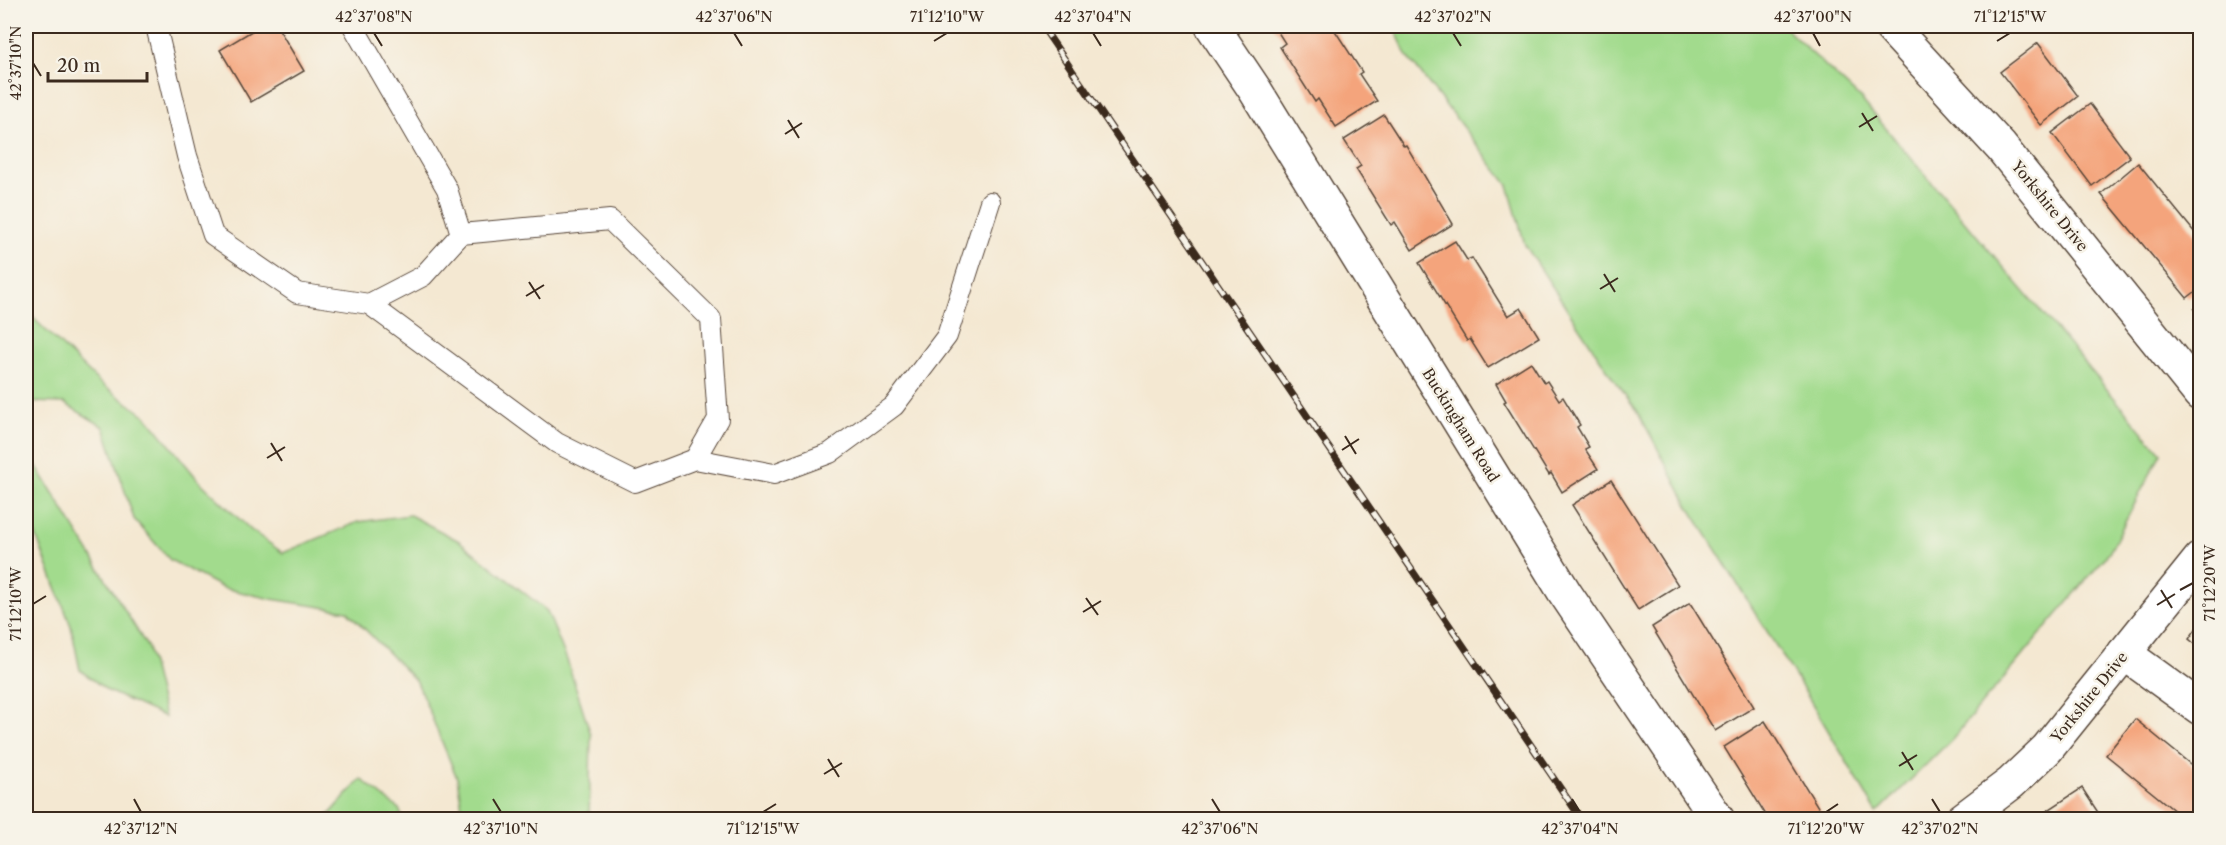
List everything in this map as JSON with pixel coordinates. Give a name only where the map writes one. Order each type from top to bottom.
[{"type":"street","name":"Buckingham Road","points":[[1212,26],[1255,90],[1565,593],[1718,819]]},
{"type":"street","name":"Yorkshire Drive","points":[[1890,26],[2001,147],[2200,394]]},
{"type":"street","name":"Yorkshire Drive","points":[[1962,819],[2012,783],[2036,760],[2200,559]]},
{"type":"street","points":[[2124,653],[2200,708]]},
{"type":"lane","points":[[156,26],[187,156],[213,235],[297,293],[369,304],[557,443],[635,482],[695,459],[774,474],[830,453],[894,406],[947,336],[990,202]]},
{"type":"lane","points":[[353,26],[447,189],[460,234]]},
{"type":"lane","points":[[369,304],[423,276],[460,234],[610,220],[711,319],[718,419],[695,459]]},
{"type":"green space","points":[[1393,26],[1783,26],[1861,99],[2161,453],[2109,553],[1952,739],[1877,813],[1807,695],[1689,507],[1638,412],[1612,377],[1525,245],[1508,185],[1408,57]]},
{"type":"green space","points":[[26,311],[100,383],[147,417],[200,482],[251,530],[283,553],[358,522],[410,515],[459,541],[547,611],[567,660],[591,735],[589,819],[464,819],[457,778],[417,682],[347,611],[271,599],[223,588],[170,560],[134,519],[104,427],[64,403],[28,402],[26,449]]},
{"type":"green space","points":[[26,449],[148,648],[165,717],[108,691],[80,670],[71,626],[26,510]]},
{"type":"green space","points":[[361,779],[399,809],[403,819],[319,819],[329,815]]},
{"type":"building","points":[[260,26],[277,26],[304,71],[251,102],[220,50]]},
{"type":"building","points":[[1274,26],[1332,26],[1362,72],[1359,74],[1377,101],[1336,127],[1318,99],[1315,102],[1280,47],[1285,43]]},
{"type":"building","points":[[2038,43],[2078,96],[2041,125],[2000,72]]},
{"type":"building","points":[[2090,104],[2130,157],[2092,186],[2052,133]]},
{"type":"building","points":[[1384,115],[1404,146],[1406,145],[1453,224],[1412,250],[1395,222],[1391,225],[1356,169],[1361,166],[1344,140]]},
{"type":"building","points":[[2138,163],[2200,239],[2200,288],[2187,298],[2101,194]]},
{"type":"building","points":[[1455,241],[1467,260],[1472,258],[1508,316],[1521,308],[1539,337],[1488,368],[1470,339],[1467,341],[1419,263]]},
{"type":"building","points":[[2200,304],[2200,317],[2194,309]]},
{"type":"building","points":[[1531,362],[1544,383],[1547,381],[1559,400],[1563,397],[1580,425],[1577,427],[1589,447],[1585,449],[1598,469],[1562,492],[1504,402],[1506,401],[1496,384]]},
{"type":"building","points":[[1611,480],[1678,585],[1638,610],[1572,505]]},
{"type":"building","points":[[1690,603],[1754,707],[1715,731],[1652,627]]},
{"type":"building","points":[[2200,623],[2200,648],[2189,639]]},
{"type":"building","points":[[2135,719],[2200,772],[2200,820],[2186,820],[2106,755]]},
{"type":"building","points":[[1765,721],[1826,820],[1769,820],[1724,747]]},
{"type":"building","points":[[2082,788],[2103,820],[2033,820]]},
{"type":"railway","points":[[1042,26],[1582,820]]}]
